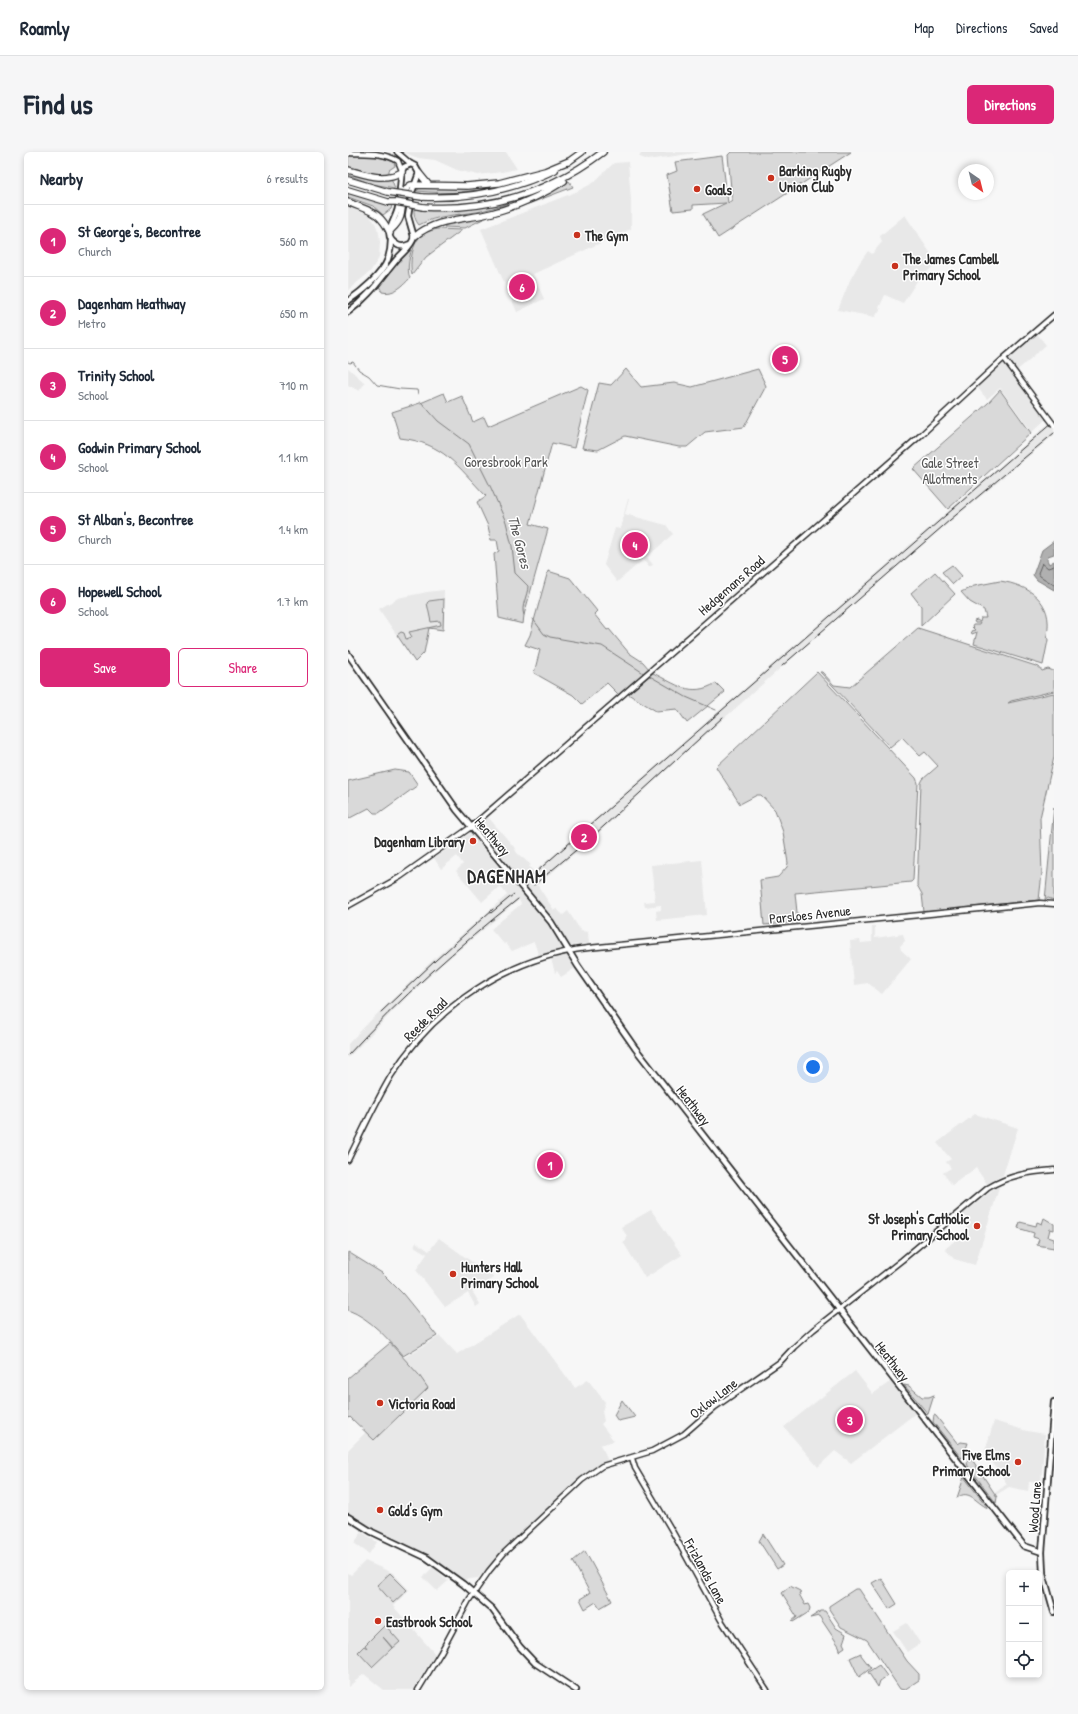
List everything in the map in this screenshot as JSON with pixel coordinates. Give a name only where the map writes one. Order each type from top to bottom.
[{"type":"highway","points":[[348,180],[388,192],[422,197],[452,198],[492,192],[530,181],[556,169],[582,152]]},
{"type":"highway","points":[[414,237],[423,230],[436,224],[492,213],[518,204],[554,187],[603,152]]},
{"type":"highway","points":[[348,202],[376,214],[384,221],[390,232],[401,217],[407,187],[415,184],[467,186],[499,183],[525,177],[569,161]]},
{"type":"highway","points":[[348,170],[382,178],[390,178],[402,172]]},
{"type":"highway","points":[[348,190],[388,202],[422,207],[454,208],[496,202],[534,191],[575,172]]},
{"type":"highway","points":[[419,173],[428,184]]},
{"type":"main road","points":[[348,301],[370,284],[382,269],[388,258],[391,240],[390,232],[398,209],[402,172],[404,167],[411,164],[417,167],[419,173],[412,192],[408,216],[414,237],[370,293],[348,312]]},
{"type":"main road","points":[[391,240],[400,246],[410,244]]},
{"type":"main road","name":"Heathway","points":[[348,654],[433,777],[471,827],[551,922],[568,951],[635,1048],[1024,1546],[1042,1552]]},
{"type":"main road","name":"Wood Lane","points":[[1054,1402],[1042,1552],[1043,1573],[1054,1612]]},
{"type":"main road","points":[[348,1517],[372,1532],[427,1558],[492,1609],[520,1647],[532,1660],[576,1690]]},
{"type":"street","points":[[348,153],[369,152],[385,154],[398,161],[402,172]]},
{"type":"street","points":[[397,152],[411,164]]},
{"type":"street","name":"Hedgemans Road","points":[[348,906],[400,877],[471,827],[921,435],[1004,358],[1054,315]]},
{"type":"street","points":[[1004,358],[1054,425]]},
{"type":"street","name":"Parsloes Avenue","points":[[568,951],[659,940],[1040,903],[1054,904]]},
{"type":"street","name":"Reede Road","points":[[348,1160],[392,1076],[418,1039],[438,1019],[466,996],[500,975],[542,958],[568,951]]},
{"type":"street","name":"Oxlow Lane","points":[[418,1690],[441,1652],[473,1593],[504,1553],[589,1474],[609,1463],[632,1458],[652,1451],[684,1434],[715,1407],[780,1362],[794,1347],[839,1309],[902,1260],[988,1188],[1009,1177],[1030,1172],[1054,1170]]},
{"type":"street","name":"Frizlands Lane","points":[[632,1458],[635,1468],[672,1529],[721,1620],[767,1690]]},
{"type":"shaded area","points":[[403,152],[506,152],[517,169],[478,175],[457,170],[435,160],[418,158]]},
{"type":"shaded area","points":[[640,152],[702,152],[648,160],[639,156],[641,154]]},
{"type":"shaded area","points":[[628,162],[631,200],[631,229],[533,274],[544,299],[517,312],[481,229],[578,191],[593,183],[614,163]]},
{"type":"shaded area","points":[[348,207],[369,215],[375,223],[379,233],[380,242],[379,258],[370,272],[348,290]]},
{"type":"shaded area","name":"The James Cambell Primary School","points":[[905,215],[937,263],[917,281],[903,303],[885,295],[879,308],[881,308],[875,317],[838,310],[850,280],[860,262],[868,251],[872,254],[882,242],[880,236]]},
{"type":"shaded area","points":[[1034,335],[1038,335],[1046,345],[1013,374],[1046,419],[1032,432],[1000,388],[987,399],[976,386]]},
{"type":"shaded area","points":[[348,368],[365,383],[359,391],[348,385]]},
{"type":"shaded area","points":[[1054,419],[1054,435],[933,536],[794,656],[594,837],[536,886],[538,886],[554,910],[557,909],[563,915],[568,911],[581,931],[588,932],[589,944],[571,946],[566,950],[567,956],[575,968],[561,977],[557,971],[555,973],[551,959],[541,962],[534,942],[512,951],[491,929],[521,904],[519,900],[441,965],[395,1009],[348,1058],[348,1044],[373,1018],[435,958],[507,895],[500,886],[482,902],[456,871],[463,864],[457,856],[441,869],[434,858],[469,834],[488,817],[514,847],[517,853],[531,865],[529,866],[534,872]]},
{"type":"shaded area","points":[[628,499],[625,514],[666,525],[673,534],[647,557],[653,565],[649,567],[643,560],[617,582],[604,565],[615,528],[620,529]]},
{"type":"shaded area","points":[[444,590],[443,630],[429,628],[424,653],[415,662],[379,609],[398,598]]},
{"type":"shaded area","points":[[702,860],[707,915],[657,920],[656,911],[661,910],[661,905],[645,907],[644,902],[655,901],[651,865]]},
{"type":"shaded area","points":[[872,926],[875,926],[875,938],[903,934],[905,941],[900,946],[901,950],[911,959],[882,994],[868,983],[854,985],[850,941],[860,940],[861,943],[872,942]]},
{"type":"shaded area","points":[[975,1114],[1018,1128],[1003,1175],[987,1184],[976,1168],[952,1185],[943,1173],[951,1168],[946,1162],[951,1159],[937,1143]]},
{"type":"shaded area","name":"St Joseph's Catholic Primary School","points":[[997,1187],[999,1188],[975,1265],[954,1259],[945,1249],[959,1237],[964,1241],[968,1219],[963,1214]]},
{"type":"shaded area","points":[[651,1210],[682,1255],[645,1278],[623,1242],[626,1241],[627,1236],[621,1227]]},
{"type":"shaded area","name":"Hunters Hall Primary School","points":[[439,1238],[494,1278],[472,1291],[480,1304],[476,1307],[468,1293],[445,1307],[416,1270],[427,1254],[414,1246],[416,1242],[429,1251]]},
{"type":"shaded area","points":[[520,1314],[575,1388],[588,1380],[605,1402],[602,1411],[604,1421],[601,1424],[614,1441],[600,1445],[608,1462],[581,1477],[536,1518],[478,1578],[463,1580],[425,1553],[379,1532],[348,1513],[348,1450],[366,1432],[374,1440],[427,1389],[403,1358],[440,1336],[457,1354]]},
{"type":"shaded area","points":[[855,1371],[873,1394],[891,1381],[916,1413],[851,1463],[835,1451],[818,1467],[784,1427]]},
{"type":"shaded area","name":"Five Elms Primary School","points":[[994,1421],[1027,1431],[1045,1434],[1041,1483],[1029,1482],[1028,1491],[1009,1487],[996,1495],[995,1493],[1007,1484],[985,1451]]},
{"type":"shaded area","points":[[362,1532],[377,1542],[369,1554],[354,1543]]},
{"type":"shaded area","name":"Eastbrook School","points":[[365,1561],[393,1573],[409,1590],[393,1606],[435,1654],[413,1690],[384,1690],[364,1674],[348,1687],[348,1573],[351,1575]]},
{"type":"shaded area","points":[[433,1567],[448,1581],[437,1591],[423,1577]]},
{"type":"shaded area","points":[[907,1623],[920,1643],[907,1652],[893,1631]]},
{"type":"green space","name":"Barking Rugby Union Club","points":[[731,152],[851,152],[718,238],[703,214],[726,203],[693,205],[693,209],[673,211],[667,175],[677,171],[675,162],[722,156],[728,203],[732,200],[728,155]]},
{"type":"green space","points":[[348,156],[376,156],[394,162],[395,166],[389,170],[389,173],[379,174],[368,172],[348,166]]},
{"type":"green space","points":[[348,170],[391,178],[395,188],[372,184],[348,175]]},
{"type":"green space","points":[[528,178],[523,181],[500,187],[476,191],[417,191],[420,187],[488,186],[515,182]]},
{"type":"green space","points":[[569,181],[573,187],[485,218],[465,228],[444,227],[452,221],[529,200]]},
{"type":"green space","points":[[348,193],[392,205],[391,209],[383,215],[373,206],[348,197]]},
{"type":"green space","points":[[533,193],[477,212],[440,217],[419,225],[415,216],[414,209],[458,209]]},
{"type":"green space","points":[[438,229],[462,230],[426,257],[412,275],[411,259],[416,242],[419,237],[425,233]]},
{"type":"green space","points":[[413,245],[408,266],[410,278],[401,287],[394,291],[386,293],[382,292],[379,286],[395,262]]},
{"type":"green space","name":"Goresbrook Park","points":[[626,369],[641,387],[674,383],[692,387],[758,369],[766,386],[744,427],[705,432],[687,447],[679,447],[625,436],[598,450],[582,448],[599,383],[611,385]]},
{"type":"green space","name":"Goresbrook Park","points":[[581,386],[588,390],[574,448],[552,443],[530,524],[548,529],[524,615],[523,624],[499,618],[494,554],[499,551],[497,540],[491,540],[488,526],[477,502],[486,496],[458,466],[439,451],[428,445],[400,438],[392,412],[423,402],[444,393],[448,402],[462,396],[473,422],[484,417],[488,426]]},
{"type":"green space","name":"Gale Street Allotments","points":[[1000,390],[1031,433],[948,509],[913,469],[988,403]]},
{"type":"green space","points":[[952,565],[962,576],[953,584],[942,572]]},
{"type":"green space","points":[[548,571],[570,578],[597,611],[594,614],[607,630],[609,629],[629,653],[643,662],[649,669],[619,695],[607,683],[582,704],[573,695],[534,673],[540,650],[525,645],[530,635]]},
{"type":"green space","points":[[935,572],[955,594],[921,626],[921,606],[911,593]]},
{"type":"green space","points":[[1000,581],[1020,586],[1037,597],[1043,604],[1047,613],[1048,640],[1043,665],[974,644],[977,632],[972,634],[971,631],[975,630],[972,627],[973,625],[979,625],[980,623],[975,623],[974,621],[977,620],[980,622],[981,618],[986,618],[984,610],[970,602],[961,592],[974,586]]},
{"type":"green space","points":[[444,599],[443,630],[429,628],[424,653],[415,662],[397,635],[401,632],[404,633],[406,639],[412,637],[409,632],[441,625],[440,621],[431,622],[427,603],[429,601]]},
{"type":"green space","points":[[918,628],[1039,667],[1042,671],[1048,669],[1054,671],[1054,691],[1008,703],[1054,693],[1054,757],[1040,818],[1042,873],[1039,900],[924,912],[922,894],[917,885],[921,783],[923,779],[938,766],[925,752],[920,756],[902,737],[890,747],[820,672],[822,672],[834,685],[850,687]]},
{"type":"green space","points":[[817,672],[916,778],[918,783],[913,880],[911,882],[795,893],[798,922],[764,925],[760,880],[778,877],[787,867],[788,863],[783,832],[775,810],[761,795],[757,795],[740,804],[716,767]]},
{"type":"green space","points":[[653,673],[684,688],[699,689],[716,683],[725,692],[687,723],[677,709],[656,711],[628,694]]},
{"type":"green space","points":[[395,770],[409,772],[418,785],[379,813],[374,813],[369,808],[348,819],[348,781]]},
{"type":"green space","points":[[1054,807],[1054,900],[1048,898],[1045,900]]},
{"type":"green space","points":[[1044,1218],[1054,1224],[1054,1230],[1050,1229],[1048,1237],[1054,1239],[1054,1248],[1037,1245],[1039,1239],[1033,1237],[1034,1233],[1018,1228],[1020,1222],[1036,1226],[1037,1222],[1042,1224]]},
{"type":"green space","points":[[348,1252],[382,1273],[403,1294],[437,1336],[403,1356],[385,1336],[364,1318],[348,1310]]},
{"type":"green space","name":"Victoria Road","points":[[390,1343],[419,1375],[428,1388],[374,1440],[350,1417],[348,1419],[348,1378]]},
{"type":"green space","points":[[904,1385],[909,1386],[922,1397],[934,1395],[928,1414]]},
{"type":"green space","points":[[622,1400],[635,1417],[618,1421],[614,1415]]},
{"type":"green space","points":[[934,1415],[958,1444],[961,1442],[968,1443],[963,1457],[961,1458],[933,1422]]},
{"type":"green space","points":[[969,1455],[997,1497],[996,1503],[968,1466],[967,1463]]},
{"type":"green space","points":[[964,1477],[988,1508],[969,1495],[961,1495],[957,1498]]},
{"type":"green space","points":[[763,1534],[783,1565],[777,1569],[759,1541]]},
{"type":"green space","points":[[585,1551],[612,1601],[600,1608],[596,1602],[585,1609],[580,1599],[590,1593],[573,1561]]},
{"type":"green space","points":[[390,1573],[407,1590],[393,1603],[377,1585]]},
{"type":"green space","points":[[881,1578],[897,1604],[889,1609],[872,1583]]},
{"type":"green space","points":[[790,1586],[800,1591],[801,1593],[799,1594],[805,1605],[808,1604],[810,1608],[809,1612],[793,1622],[792,1621],[797,1617],[782,1593]]},
{"type":"green space","points":[[855,1589],[859,1589],[907,1661],[919,1674],[919,1680],[904,1690],[900,1689],[867,1640],[841,1627],[829,1609],[829,1606]]},
{"type":"green space","points":[[821,1611],[825,1611],[836,1628],[846,1634],[843,1643],[845,1647],[839,1651],[839,1646],[819,1616],[810,1618]]},
{"type":"green space","points":[[385,1625],[400,1642],[393,1648],[383,1637],[392,1648],[372,1667],[358,1652],[364,1646],[367,1648],[365,1645]]},
{"type":"green space","points":[[861,1653],[871,1668],[859,1677],[850,1658]]},
{"type":"green space","points":[[879,1665],[887,1676],[880,1681],[878,1687],[868,1672]]},
{"type":"water","points":[[1054,541],[1054,554],[1048,556],[1047,560],[1049,564],[1054,561],[1054,590],[1037,580],[1033,575],[1042,550]]},
{"type":"waterway","name":"The Gores","points":[[348,362],[353,362],[359,370],[369,376],[377,385],[417,390],[418,394]]},
{"type":"waterway","name":"The Gores","points":[[421,402],[438,421],[469,444],[491,488],[506,522],[512,546],[515,573],[528,586],[523,608],[524,615]]},
{"type":"waterway","name":"The Gores","points":[[533,619],[544,634],[550,637],[602,646],[645,674]]},
{"type":"waterway","name":"The Gores","points":[[648,675],[686,697],[716,710]]},
{"type":"railway","points":[[527,880],[1054,421]]},
{"type":"railway","points":[[782,666],[950,520],[1054,433]]},
{"type":"railway","points":[[534,885],[593,836],[723,717]]},
{"type":"railway","points":[[491,913],[514,894]]},
{"type":"railway","points":[[348,1055],[409,993],[473,936],[518,899]]},
{"type":"railway","points":[[381,1012],[493,909]]},
{"type":"place","name":"Barking Rugby Union Club","points":[[771,178]]},
{"type":"place","name":"Goals","points":[[697,189]]},
{"type":"place","name":"The Gym","points":[[577,235]]},
{"type":"place","name":"The James Cambell Primary School","points":[[895,266]]},
{"type":"place","name":"Hopewell School","points":[[522,287]]},
{"type":"place","name":"St Alban's, Becontree","points":[[785,359]]},
{"type":"place","name":"Godwin Primary School","points":[[635,545]]},
{"type":"place","name":"Dagenham Heathway","points":[[584,837]]},
{"type":"place","name":"Dagenham Library","points":[[473,841]]},
{"type":"place","name":"St George's, Becontree","points":[[550,1165]]},
{"type":"place","name":"St Joseph's Catholic Primary School","points":[[977,1226]]},
{"type":"place","name":"Hunters Hall Primary School","points":[[453,1274]]},
{"type":"place","name":"Victoria Road","points":[[380,1403]]},
{"type":"place","name":"Trinity School","points":[[850,1420]]},
{"type":"place","name":"Five Elms Primary School","points":[[1018,1462]]},
{"type":"place","name":"Gold's Gym","points":[[380,1510]]},
{"type":"place","name":"Eastbrook School","points":[[378,1621]]},
{"type":"district","name":"DAGENHAM","points":[[507,876]]}]
